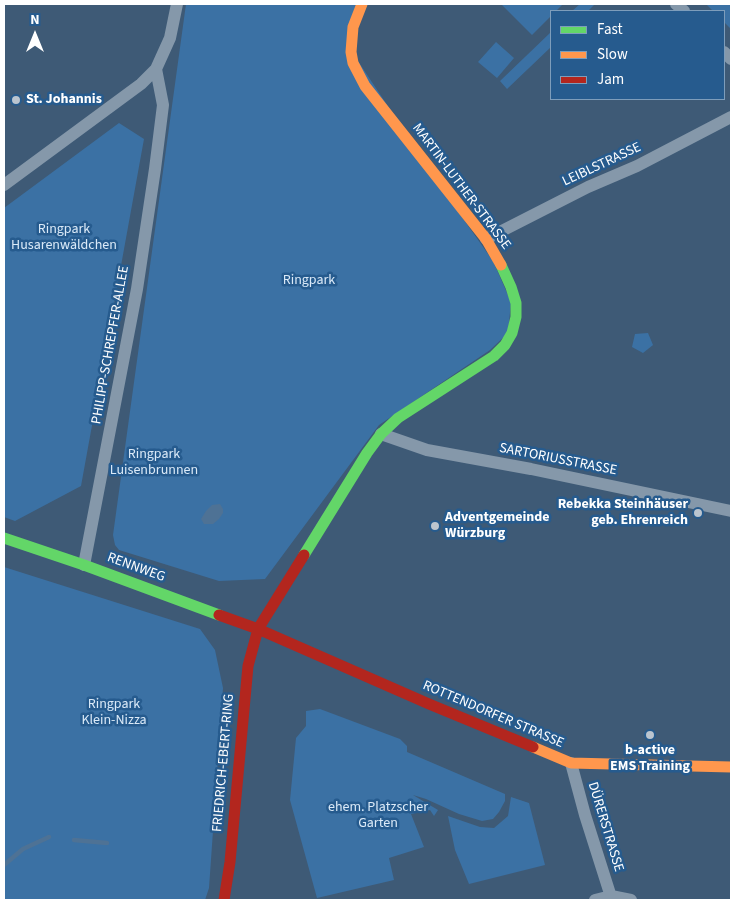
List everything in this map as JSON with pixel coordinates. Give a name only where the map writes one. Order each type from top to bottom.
[{"type":"main road","name":"MARTIN-LUTHER-STRASSE","points":[[258,628],[366,453],[381,434],[398,418],[494,356],[512,333],[516,317],[514,294],[500,263],[486,239],[365,86],[353,62],[351,52],[353,26],[362,4]]},
{"type":"main road","name":"RENNWEG","points":[[4,538],[258,628]]},
{"type":"main road","name":"ROTTENDORFER STRASSE","points":[[258,628],[429,704],[571,763],[731,767]]},
{"type":"main road","name":"FRIEDRICH-EBERT-RING","points":[[224,900],[230,862],[248,666],[258,628]]},
{"type":"street","points":[[4,185],[141,84],[156,69],[170,38],[177,4]]},
{"type":"street","name":"PHILIPP-SCHREPFER-ALLEE","points":[[84,565],[138,289],[163,105],[156,69]]},
{"type":"street","name":"LEIBLSTRASSE","points":[[486,239],[588,187],[637,166],[731,117]]},
{"type":"street","name":"SARTORIUSSTRASSE","points":[[381,434],[427,450],[531,469],[731,511]]},
{"type":"street","name":"DÜRERSTRASSE","points":[[571,763],[611,898]]},
{"type":"street","points":[[595,900],[611,898],[631,900]]},
{"type":"green space","name":"Ringpark","points":[[186,4],[362,4],[352,52],[454,206],[493,261],[511,302],[508,333],[490,350],[379,425],[265,579],[219,581],[119,550],[115,545],[113,535]]},
{"type":"green space","points":[[501,4],[563,4],[557,10],[550,10],[550,17],[532,35]]},
{"type":"green space","points":[[580,4],[595,4],[589,10],[573,10]]},
{"type":"green space","points":[[706,4],[731,4],[731,29],[725,23],[725,10],[712,10]]},
{"type":"green space","points":[[550,33],[550,48],[507,89],[500,81]]},
{"type":"green space","points":[[496,42],[514,58],[497,78],[478,62]]},
{"type":"green space","name":"Ringpark Husarenwäldchen","points":[[119,123],[144,139],[81,486],[15,521],[4,517],[4,208]]},
{"type":"green space","points":[[648,333],[653,345],[643,353],[632,347],[635,334]]},
{"type":"green space","name":"Ringpark Klein-Nizza","points":[[4,567],[200,629],[215,650],[223,688],[209,888],[205,900],[4,900]]},
{"type":"green space","name":"ehem. Platzscher Garten","points":[[320,709],[400,739],[407,746],[407,752],[505,794],[505,801],[493,819],[482,821],[459,814],[413,795],[438,810],[434,816],[430,810],[411,814],[424,847],[389,858],[394,880],[317,898],[290,800],[296,738],[306,726],[306,711]]},
{"type":"green space","points":[[511,797],[529,803],[545,865],[469,884],[455,850],[448,816],[480,827],[494,828],[508,816]]},
{"type":"shaded area","points":[[220,504],[223,513],[219,519],[213,524],[204,524],[201,519],[206,511],[212,505]]},
{"type":"waterway","points":[[4,865],[23,849],[49,837]]},
{"type":"waterway","points":[[74,840],[107,843]]},
{"type":"traffic: fast","points":[[304,555],[367,453],[381,434],[398,418],[494,356],[505,345],[512,333],[516,317],[516,303],[501,265]]},
{"type":"traffic: fast","points":[[4,538],[84,565],[219,615]]},
{"type":"traffic: slow","points":[[362,4],[353,27],[351,52],[353,63],[365,86],[486,239],[501,265]]},
{"type":"traffic: slow","points":[[533,747],[571,763],[731,767]]},
{"type":"traffic: jam","points":[[224,900],[230,862],[248,666],[258,629],[304,555]]},
{"type":"traffic: jam","points":[[219,615],[258,629],[533,747]]},
{"type":"place","name":"St. Johannis","points":[[16,100]]},
{"type":"place","name":"Rebekka Steinhäuser geb. Ehrenreich","points":[[698,513]]},
{"type":"place","name":"Adventgemeinde Würzburg","points":[[435,526]]},
{"type":"place","name":"b-active EMS Training","points":[[650,735]]},
{"type":"park label","name":"Ringpark Luisenbrunnen","points":[[154,464]]}]
